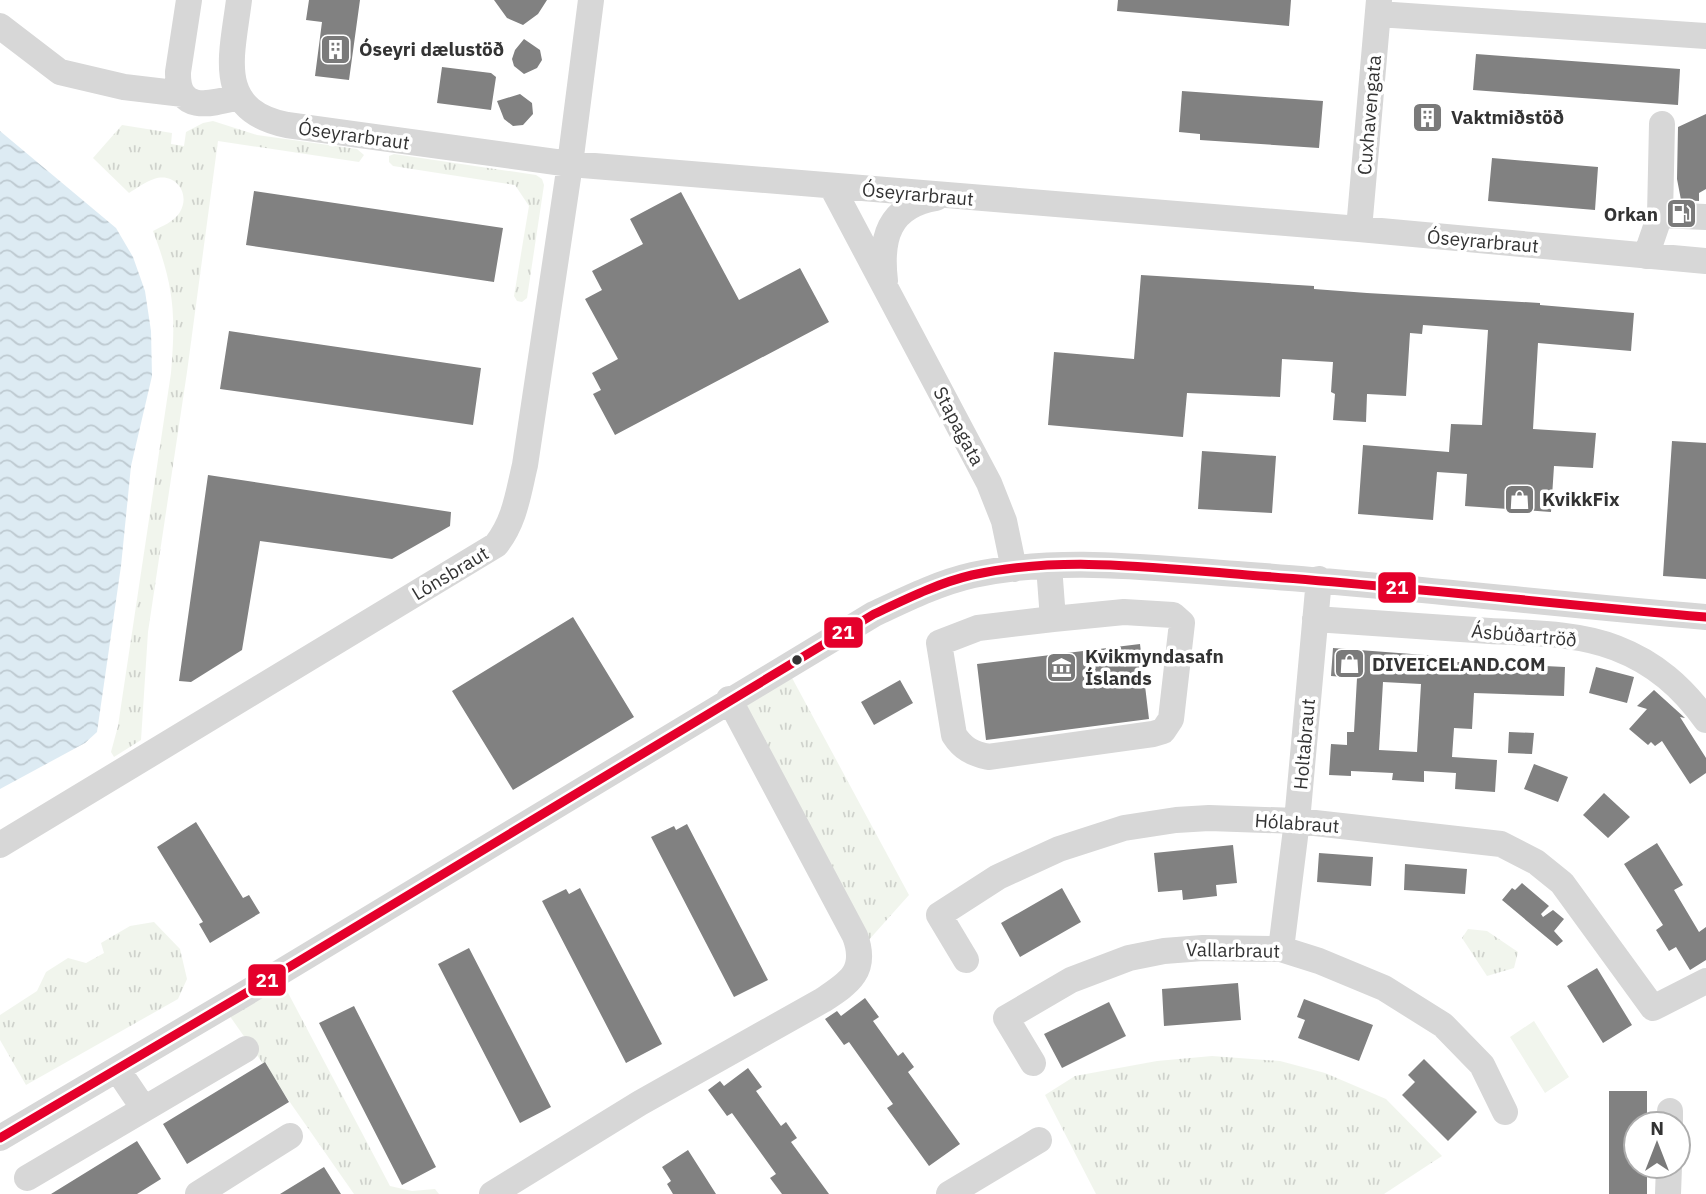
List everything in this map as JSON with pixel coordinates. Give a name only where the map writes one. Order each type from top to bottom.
[{"type":"street","points":[[189,0],[178,72],[183,94],[194,104],[209,105],[239,97],[231,66],[239,0]]},
{"type":"street","name":"Lónsbraut","points":[[0,845],[496,545],[508,530],[515,511],[524,464],[570,164],[591,0]]},
{"type":"street","points":[[1378,7],[1706,36]]},
{"type":"street","name":"Cuxhavengata","points":[[1360,229],[1378,7]]},
{"type":"street","points":[[0,26],[60,72],[124,87],[183,94]]},
{"type":"street","name":"Óseyrarbraut","points":[[239,97],[251,112],[287,125],[570,164],[1360,229],[1706,261]]},
{"type":"street","points":[[1646,256],[1657,221],[1662,124]]},
{"type":"street","name":"Stapagata","points":[[832,187],[989,483],[1004,521],[1014,569]]},
{"type":"street","name":"Stapagata","points":[[886,290],[883,249],[894,222],[918,202],[945,196]]},
{"type":"street","points":[[1657,221],[1706,217]]},
{"type":"street","points":[[1657,221],[1706,231]]},
{"type":"street","points":[[0,1138],[874,614],[950,582],[973,575],[1014,569],[1113,564],[1319,579],[1559,605],[1706,617]]},
{"type":"street","points":[[1049,566],[1053,619]]},
{"type":"street","name":"Holtabraut","points":[[1281,949],[1297,821],[1319,579]]},
{"type":"street","points":[[1124,612],[1173,615],[1182,623],[1171,719],[1163,731],[988,757],[973,754],[960,745],[954,736],[939,643],[978,628],[1053,619],[1124,612]]},
{"type":"street","name":"Ásbúðartröð","points":[[1315,619],[1528,633],[1606,644],[1663,673],[1687,695],[1706,720]]},
{"type":"street","points":[[492,1194],[631,1108],[823,1000],[848,984],[857,969],[860,950],[855,936],[729,699]]},
{"type":"street","name":"Hólabraut","points":[[966,960],[939,915],[991,880],[1043,856],[1108,832],[1158,822],[1209,818],[1297,821],[1501,844],[1522,853],[1550,871],[1574,896],[1653,1008],[1706,981]]},
{"type":"street","name":"Vallarbraut","points":[[1033,1063],[1006,1018],[1083,974],[1129,958],[1176,950],[1281,949],[1359,976],[1432,1017],[1482,1065],[1505,1112]]},
{"type":"street","points":[[27,1178],[246,1049]]},
{"type":"street","points":[[117,1069],[145,1109]]},
{"type":"street","points":[[198,1194],[290,1136]]},
{"type":"street","points":[[949,1194],[1039,1140]]},
{"type":"green space","points":[[213,121],[257,135],[357,149],[364,155],[359,162],[218,141],[148,632],[141,740],[114,757],[111,752],[118,726],[171,373],[172,300],[153,231],[180,212],[184,198],[174,181],[162,178],[147,182],[129,193],[93,158],[122,125],[172,133],[171,144],[184,146],[186,132]]},
{"type":"green space","points":[[394,154],[536,175],[542,179],[544,185],[527,298],[522,302],[517,301],[514,296],[529,206],[515,185],[393,166],[389,162],[389,156]]},
{"type":"green space","points":[[791,676],[909,895],[867,942],[728,715]]},
{"type":"green space","points":[[154,922],[180,949],[187,979],[178,999],[26,1085],[0,1040],[0,1015],[37,991],[46,972],[68,958],[86,963],[104,953],[101,943],[130,926]]},
{"type":"green space","points":[[1468,929],[1487,931],[1518,952],[1514,968],[1487,976],[1462,938]]},
{"type":"green space","points":[[277,972],[390,1186],[412,1191],[435,1189],[439,1194],[354,1194],[220,1002]]},
{"type":"green space","points":[[1534,1021],[1569,1077],[1545,1093],[1510,1037]]},
{"type":"green space","points":[[1212,1056],[1280,1061],[1325,1073],[1386,1099],[1442,1156],[1384,1194],[1096,1194],[1045,1095],[1075,1076],[1157,1061]]},
{"type":"water","points":[[0,131],[116,228],[133,257],[145,291],[151,331],[152,376],[131,466],[121,566],[97,732],[85,743],[0,789]]},
{"type":"building","name":"Óseyri dælustöð","points":[[309,0],[360,0],[349,80],[315,76],[322,22],[306,20]]},
{"type":"building","points":[[494,0],[547,0],[538,14],[523,25],[507,18]]},
{"type":"building","points":[[1118,0],[1291,0],[1289,26],[1117,11]]},
{"type":"building","points":[[524,39],[540,50],[542,60],[537,68],[524,74],[514,66],[512,59]]},
{"type":"building","points":[[1476,54],[1680,69],[1678,105],[1473,90]]},
{"type":"building","points":[[442,67],[491,73],[496,77],[491,110],[437,103]]},
{"type":"building","points":[[1182,91],[1323,101],[1319,148],[1200,140],[1200,134],[1179,132]]},
{"type":"building","points":[[520,94],[532,103],[533,114],[523,125],[513,126],[504,119],[497,101]]},
{"type":"building","name":"Vaktmiðstöð","points":[[1420,104],[1436,105],[1435,130],[1419,129]]},
{"type":"building","points":[[1706,114],[1706,189],[1699,193],[1699,201],[1681,200],[1677,179],[1678,127]]},
{"type":"building","points":[[1492,158],[1598,167],[1595,210],[1488,201]]},
{"type":"building","points":[[254,191],[503,228],[494,282],[246,245]]},
{"type":"building","points":[[681,192],[739,300],[800,268],[829,322],[615,435],[593,394],[601,390],[592,373],[618,359],[585,299],[602,290],[592,271],[643,244],[630,219]]},
{"type":"building","points":[[1141,275],[1314,286],[1314,289],[1367,293],[1540,303],[1634,313],[1631,351],[1538,343],[1533,429],[1596,433],[1593,468],[1554,466],[1551,512],[1465,506],[1467,474],[1437,472],[1433,520],[1358,514],[1363,445],[1449,452],[1451,424],[1482,425],[1488,330],[1423,325],[1422,334],[1410,333],[1406,396],[1367,394],[1366,422],[1333,420],[1333,362],[1282,359],[1280,397],[1187,393],[1183,437],[1048,425],[1054,352],[1134,359]]},
{"type":"building","points":[[229,331],[481,368],[473,425],[220,389]]},
{"type":"building","points":[[1672,441],[1706,443],[1706,579],[1663,576]]},
{"type":"building","points":[[1202,451],[1276,456],[1272,513],[1198,509]]},
{"type":"building","points":[[208,475],[451,512],[450,526],[392,559],[260,541],[242,650],[191,682],[179,681]]},
{"type":"building","points":[[573,617],[634,717],[513,790],[452,691]]},
{"type":"building","points":[[1140,644],[1149,719],[986,740],[977,664]]},
{"type":"building","points":[[1333,648],[1438,656],[1437,661],[1565,667],[1564,696],[1474,693],[1472,729],[1454,728],[1452,757],[1497,760],[1495,792],[1455,789],[1456,773],[1424,771],[1424,782],[1392,780],[1393,773],[1351,771],[1351,776],[1329,775],[1331,744],[1347,745],[1347,732],[1354,732],[1357,678],[1331,676]],"holes":[[[1383,682],[1421,684],[1417,752],[1379,750]]]},
{"type":"building","points":[[1596,667],[1634,677],[1627,703],[1589,693]]},
{"type":"building","points":[[900,680],[913,703],[874,725],[861,702]]},
{"type":"building","points":[[1654,690],[1685,718],[1680,717],[1706,758],[1706,773],[1690,784],[1662,741],[1655,746],[1651,742],[1648,745],[1629,729],[1647,709],[1637,706]]},
{"type":"building","points":[[1509,732],[1534,733],[1532,754],[1508,753]]},
{"type":"building","points":[[1534,764],[1568,777],[1558,802],[1524,789]]},
{"type":"building","points":[[1604,793],[1630,817],[1608,838],[1583,815]]},
{"type":"building","points":[[196,822],[243,898],[249,895],[260,913],[210,943],[199,924],[203,922],[157,847]]},
{"type":"building","points":[[687,824],[768,980],[734,997],[651,837],[674,826],[676,830]]},
{"type":"building","points":[[1657,843],[1683,885],[1674,890],[1699,932],[1706,927],[1706,960],[1690,970],[1676,947],[1669,951],[1656,930],[1663,925],[1624,864]]},
{"type":"building","points":[[1233,845],[1237,883],[1216,885],[1217,896],[1183,900],[1182,890],[1158,892],[1154,853]]},
{"type":"building","points":[[1319,853],[1373,857],[1371,886],[1317,882]]},
{"type":"building","points":[[1405,864],[1467,869],[1465,894],[1404,890]]},
{"type":"building","points":[[1522,883],[1549,906],[1541,914],[1543,917],[1553,910],[1564,919],[1554,931],[1563,941],[1557,946],[1502,900],[1512,888],[1515,890]]},
{"type":"building","points":[[580,888],[662,1044],[626,1063],[542,901],[566,889],[569,894]]},
{"type":"building","points":[[1062,888],[1081,922],[1020,957],[1001,923]]},
{"type":"building","points":[[469,948],[551,1107],[520,1123],[438,964]]},
{"type":"building","points":[[1597,968],[1632,1025],[1603,1043],[1567,986]]},
{"type":"building","points":[[1238,983],[1241,1020],[1164,1026],[1162,989]]},
{"type":"building","points":[[865,998],[879,1017],[873,1021],[898,1056],[903,1052],[914,1067],[908,1072],[960,1144],[929,1166],[887,1108],[893,1104],[849,1042],[844,1045],[825,1019],[837,1011],[841,1016]]},
{"type":"building","points":[[1304,999],[1373,1025],[1359,1061],[1298,1038],[1305,1020],[1297,1017]]},
{"type":"building","points":[[1109,1002],[1126,1036],[1062,1068],[1044,1034]]},
{"type":"building","points":[[354,1006],[436,1167],[402,1185],[319,1023]]},
{"type":"building","points":[[1424,1059],[1477,1112],[1448,1141],[1402,1095],[1415,1082],[1408,1075]]},
{"type":"building","points":[[265,1062],[289,1102],[187,1164],[163,1124]]},
{"type":"building","points":[[748,1068],[762,1087],[756,1091],[781,1126],[786,1122],[797,1138],[791,1142],[829,1194],[782,1194],[770,1178],[776,1174],[732,1113],[727,1116],[708,1090],[720,1081],[724,1086]]},
{"type":"building","points":[[1609,1091],[1647,1091],[1647,1110],[1622,1110],[1622,1180],[1647,1180],[1647,1194],[1609,1194]]},
{"type":"building","points":[[137,1141],[161,1179],[137,1194],[51,1194]]},
{"type":"building","points":[[688,1150],[716,1194],[673,1194],[667,1184],[671,1181],[662,1167]]},
{"type":"building","points":[[324,1167],[341,1194],[280,1194],[311,1175]]},
{"type":"transit line","name":"21","points":[[0,1138],[241,996],[874,614],[959,578],[1040,566],[1109,565],[1362,584],[1706,617]]},
{"type":"place","name":"Óseyri dælustöð","points":[[336,49]]},
{"type":"place","name":"Vaktmiðstöð","points":[[1428,117]]},
{"type":"place","name":"Orkan","points":[[1681,214]]},
{"type":"place","name":"KvikkFix","points":[[1519,499]]},
{"type":"place","name":"DIVEICELAND.COM","points":[[1349,664]]},
{"type":"place","name":"Kvikmyndasafn Íslands","points":[[1062,667]]}]
